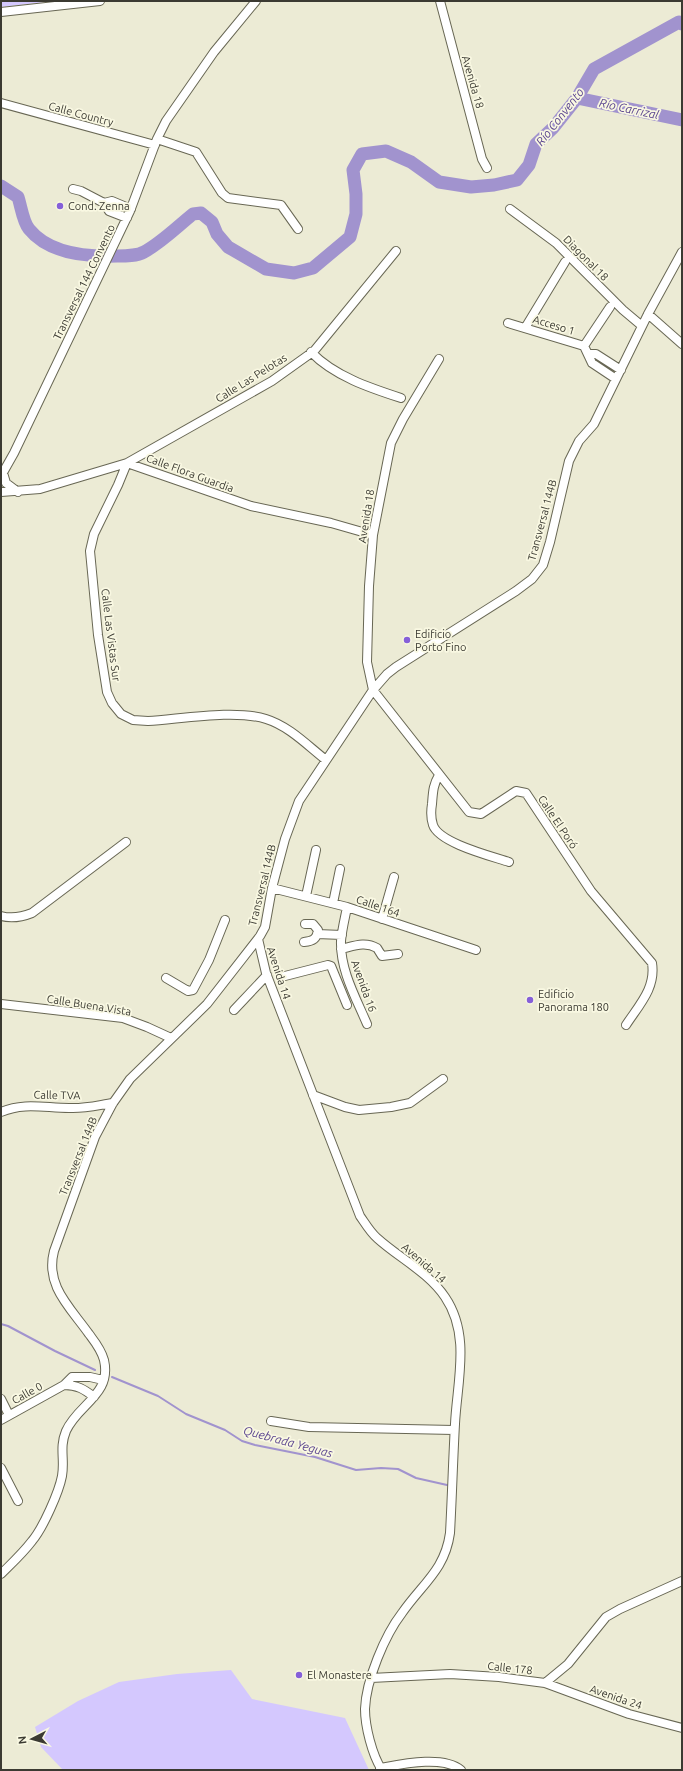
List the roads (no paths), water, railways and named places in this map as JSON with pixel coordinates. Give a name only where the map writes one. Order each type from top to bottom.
[{"type":"street","points":[[1,12],[100,1]]},
{"type":"street","name":"Transversal 144 Convento","points":[[2,474],[14,453],[127,218],[156,142],[166,121],[214,52],[256,1]]},
{"type":"street","name":"Avenida 18","points":[[440,1],[482,159],[487,168]]},
{"type":"street","name":"Calle Country","points":[[1,103],[196,152],[222,193],[228,198],[281,205],[298,229]]},
{"type":"street","points":[[73,189],[81,191],[104,203],[109,211],[127,218]]},
{"type":"street","points":[[104,203],[112,201],[131,209]]},
{"type":"street","name":"Diagonal 18","points":[[510,209],[556,243],[618,305],[642,326]]},
{"type":"street","name":"Calle Las Pelotas","points":[[127,462],[272,381],[311,352],[396,252]]},
{"type":"street","name":"Transversal 144B","points":[[1,1574],[33,1540],[48,1512],[60,1486],[64,1468],[62,1448],[66,1432],[72,1420],[100,1391],[103,1380],[105,1366],[101,1350],[57,1288],[52,1270],[54,1251],[95,1137],[114,1103],[130,1079],[207,1004],[258,939],[265,927],[272,888],[285,839],[299,801],[315,774],[373,690],[387,674],[396,667],[457,633],[516,592],[532,579],[543,565],[569,461],[579,441],[594,424],[648,314],[682,252]]},
{"type":"street","points":[[525,328],[565,262]]},
{"type":"street","points":[[610,307],[587,350],[592,363],[616,379]]},
{"type":"street","points":[[648,314],[682,344]]},
{"type":"street","name":"Acceso 1","points":[[508,323],[587,350],[621,370]]},
{"type":"street","points":[[311,352],[323,363],[336,371],[356,381],[401,398]]},
{"type":"street","name":"Avenida 18","points":[[373,690],[368,662],[368,586],[373,535],[391,443],[403,419],[438,359]]},
{"type":"street","points":[[1,492],[19,492],[56,486],[127,462]]},
{"type":"street","name":"Calle Flora Guardia","points":[[127,462],[250,506],[331,523],[373,535]]},
{"type":"street","name":"Calle Las Vistas Sur","points":[[127,462],[118,485],[94,534],[90,551],[98,635],[107,692],[112,703],[121,714],[132,720],[148,721],[234,715],[248,715],[267,719],[287,730],[326,760]]},
{"type":"street","points":[[2,474],[6,483],[19,492]]},
{"type":"street","name":"Calle El Poró","points":[[373,690],[468,812],[472,814],[481,814],[516,791],[526,793],[591,890],[652,963],[653,973],[651,985],[626,1025]]},
{"type":"street","points":[[439,775],[433,784],[432,810],[433,825],[438,834],[448,841],[509,862]]},
{"type":"street","points":[[1,916],[15,918],[32,913],[126,842]]},
{"type":"street","points":[[306,896],[316,850]]},
{"type":"street","points":[[333,903],[340,869]]},
{"type":"street","points":[[382,918],[394,877]]},
{"type":"street","name":"Calle 164","points":[[272,888],[348,907],[476,950]]},
{"type":"street","name":"Avenida 16","points":[[348,907],[342,935],[342,949],[347,977],[367,1024]]},
{"type":"street","points":[[166,978],[188,990],[193,990],[209,960],[225,920]]},
{"type":"street","points":[[304,924],[312,924],[316,927],[317,934],[314,940],[304,942]]},
{"type":"street","points":[[317,934],[342,935]]},
{"type":"street","name":"Avenida 14","points":[[258,939],[260,956],[360,1216],[376,1237],[418,1269],[444,1296],[452,1308],[457,1321],[460,1340],[460,1364],[454,1430],[448,1549],[432,1576],[401,1614],[384,1641],[372,1678],[365,1709],[371,1743],[381,1769]]},
{"type":"street","points":[[342,949],[366,944],[377,948],[382,956],[398,954]]},
{"type":"street","points":[[285,976],[328,965],[331,966],[346,1002],[355,996]]},
{"type":"street","points":[[234,1010],[267,975]]},
{"type":"street","name":"Calle Buena Vista","points":[[1,1004],[123,1018],[172,1038]]},
{"type":"street","points":[[313,1095],[345,1107],[359,1110],[391,1107],[410,1103],[443,1079]]},
{"type":"street","name":"Calle TVA","points":[[1,1112],[14,1107],[70,1108],[114,1103]]},
{"type":"street","name":"Calle 0","points":[[1,1420],[64,1385],[72,1378],[81,1376],[103,1380]]},
{"type":"street","points":[[64,1385],[74,1385],[86,1390],[94,1397]]},
{"type":"street","points":[[1,1400],[9,1415]]},
{"type":"street","points":[[271,1421],[309,1427],[454,1430]]},
{"type":"street","points":[[1,1468],[18,1501]]},
{"type":"street","name":"Calle 178","points":[[372,1678],[450,1674],[499,1677],[545,1683],[568,1664],[606,1617],[620,1609],[682,1581]]},
{"type":"street","name":"Avenida 24","points":[[545,1683],[629,1714],[682,1728]]},
{"type":"street","points":[[381,1769],[402,1764],[439,1762],[449,1763],[461,1770]]},
{"type":"waterway","name":"Río Convento","points":[[1,186],[18,197],[29,229],[47,244],[58,249],[94,256],[128,256],[138,254],[157,244],[193,214],[201,213],[212,222],[217,234],[228,247],[266,269],[294,273],[313,268],[350,237],[356,214],[356,194],[353,170],[362,154],[386,151],[411,162],[439,182],[471,187],[494,185],[517,180],[529,165],[536,144],[553,128],[577,98],[594,69],[679,22],[682,24]]},
{"type":"waterway","name":"Río Carrizal","points":[[577,98],[682,120]]},
{"type":"waterway","name":"Quebrada Yeguas","points":[[1,1324],[8,1326],[95,1370]]},
{"type":"waterway","name":"Quebrada Yeguas","points":[[112,1377],[158,1396],[186,1414],[225,1430],[242,1441],[315,1457],[356,1470],[381,1468],[398,1469],[416,1478],[447,1485]]},
{"type":"place","name":"Cond. Zenna","points":[[60,206]]},
{"type":"place","name":"Edificio Porto Fino","points":[[407,640]]},
{"type":"place","name":"Edificio Panorama 180","points":[[530,1000]]},
{"type":"place","name":"El Monastere","points":[[299,1675]]}]
